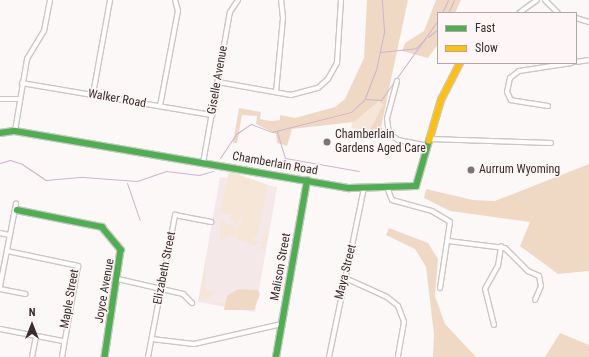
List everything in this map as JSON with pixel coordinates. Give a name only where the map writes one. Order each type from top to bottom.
[{"type":"street","points":[[15,131],[22,83],[29,53],[45,27],[50,0]]},
{"type":"street","points":[[93,94],[110,0]]},
{"type":"street","points":[[160,106],[178,11],[175,0]]},
{"type":"street","points":[[230,0],[233,4],[238,0]]},
{"type":"street","points":[[276,92],[283,18],[281,0]]},
{"type":"street","points":[[218,82],[276,92],[307,93],[331,75],[338,57],[341,0]]},
{"type":"street","points":[[519,12],[537,0]]},
{"type":"street","points":[[545,0],[557,12]]},
{"type":"street","name":"Giselle Avenue","points":[[203,163],[233,4]]},
{"type":"street","points":[[577,18],[589,22]]},
{"type":"street","points":[[577,62],[589,60]]},
{"type":"street","name":"Chamberlain Road","points":[[0,133],[15,131],[307,181],[364,188],[418,185],[444,90],[459,64]]},
{"type":"street","points":[[548,106],[511,100],[507,92],[510,78],[519,71],[564,64]]},
{"type":"street","points":[[397,81],[387,119],[389,133],[398,140],[428,146]]},
{"type":"street","name":"Walker Road","points":[[22,83],[93,94],[212,116]]},
{"type":"street","points":[[0,100],[20,100]]},
{"type":"street","points":[[430,139],[551,143]]},
{"type":"street","name":"Malison Street","points":[[276,357],[307,181]]},
{"type":"street","points":[[387,186],[392,200],[423,207],[448,219],[448,241],[440,288]]},
{"type":"street","name":"Maya Street","points":[[329,357],[343,277],[357,233],[364,188]]},
{"type":"street","points":[[0,286],[16,207]]},
{"type":"street","name":"Joyce Avenue","points":[[16,207],[102,227],[122,252],[105,357]]},
{"type":"street","name":"Elizabeth Street","points":[[148,357],[175,215],[211,222]]},
{"type":"street","points":[[0,233],[10,235]]},
{"type":"street","points":[[448,241],[501,246],[517,257],[528,271],[539,276],[541,286],[535,300]]},
{"type":"street","points":[[494,325],[485,289],[498,266],[501,246]]},
{"type":"street","name":"Maple Street","points":[[7,251],[77,265],[63,341],[62,357]]},
{"type":"street","points":[[343,277],[387,297],[398,306],[404,322],[398,357]]},
{"type":"street","points":[[118,279],[183,294],[192,303]]},
{"type":"street","points":[[0,290],[26,294]]},
{"type":"street","points":[[152,339],[194,344],[282,324]]},
{"type":"street","points":[[0,329],[63,341]]},
{"type":"street","points":[[32,357],[36,337]]},
{"type":"shaded area","points":[[367,0],[408,0],[381,126],[384,133],[368,134],[383,105],[379,101],[354,122],[292,129],[287,146],[277,143],[276,134],[256,124],[257,116],[242,115],[237,143],[233,143],[239,108],[261,112],[260,119],[271,121],[280,120],[280,115],[295,118],[335,107],[345,99],[364,58]]},
{"type":"shaded area","points":[[436,0],[461,0],[455,12],[437,12],[437,45],[428,58],[402,51],[405,43],[424,31]]},
{"type":"shaded area","points":[[378,100],[387,101],[380,132],[351,128],[353,120]]},
{"type":"shaded area","points":[[589,164],[589,271],[558,274],[520,246],[530,222],[450,211],[424,198],[426,189],[473,200],[495,201]]},
{"type":"shaded area","points":[[229,171],[268,185],[258,235],[251,240],[259,241],[255,246],[238,240],[236,227],[242,222],[244,210],[236,225],[229,217],[232,214],[220,213]]},
{"type":"shaded area","points":[[220,177],[277,187],[255,312],[198,302]]},
{"type":"shaded area","points":[[220,221],[235,227],[237,237],[228,236],[220,243]]},
{"type":"shaded area","points":[[389,228],[428,243],[438,259],[435,296],[445,324],[476,357],[433,357],[434,334],[426,267],[415,249],[386,235]]},
{"type":"shaded area","points":[[264,233],[268,234],[265,250],[256,247],[262,247]]},
{"type":"shaded area","points":[[206,257],[205,288],[215,293],[210,294],[210,299],[199,299]]},
{"type":"shaded area","points":[[238,289],[258,290],[260,294],[254,310],[224,310],[227,296]]},
{"type":"shaded area","points":[[199,300],[211,302],[226,303],[225,306]]},
{"type":"shaded area","points":[[560,333],[589,345],[589,357],[545,357]]},
{"type":"waterway","points":[[365,98],[376,70],[384,31],[382,0]]},
{"type":"waterway","points":[[442,12],[448,0]]},
{"type":"waterway","points":[[448,12],[454,0]]},
{"type":"waterway","points":[[220,158],[236,134],[251,124],[272,132],[351,112],[365,99],[381,100],[437,21]]},
{"type":"waterway","points":[[428,37],[437,30]]},
{"type":"waterway","points":[[380,52],[416,48],[425,39]]},
{"type":"waterway","points":[[277,132],[285,158],[359,171]]},
{"type":"waterway","points":[[0,163],[10,160],[22,164],[46,180],[83,177],[137,181],[166,171],[199,175],[213,171]]},
{"type":"waterway","points":[[127,183],[140,220]]},
{"type":"traffic: fast","points":[[0,133],[15,131],[349,188],[416,186],[429,141]]},
{"type":"traffic: fast","points":[[276,357],[307,181]]},
{"type":"traffic: fast","points":[[17,210],[102,227],[121,250],[105,357]]},
{"type":"traffic: slow","points":[[429,141],[441,100],[459,64]]},
{"type":"place","name":"Chamberlain Gardens Aged Care","points":[[327,142]]},
{"type":"place","name":"Aurrum Wyoming","points":[[471,170]]}]
